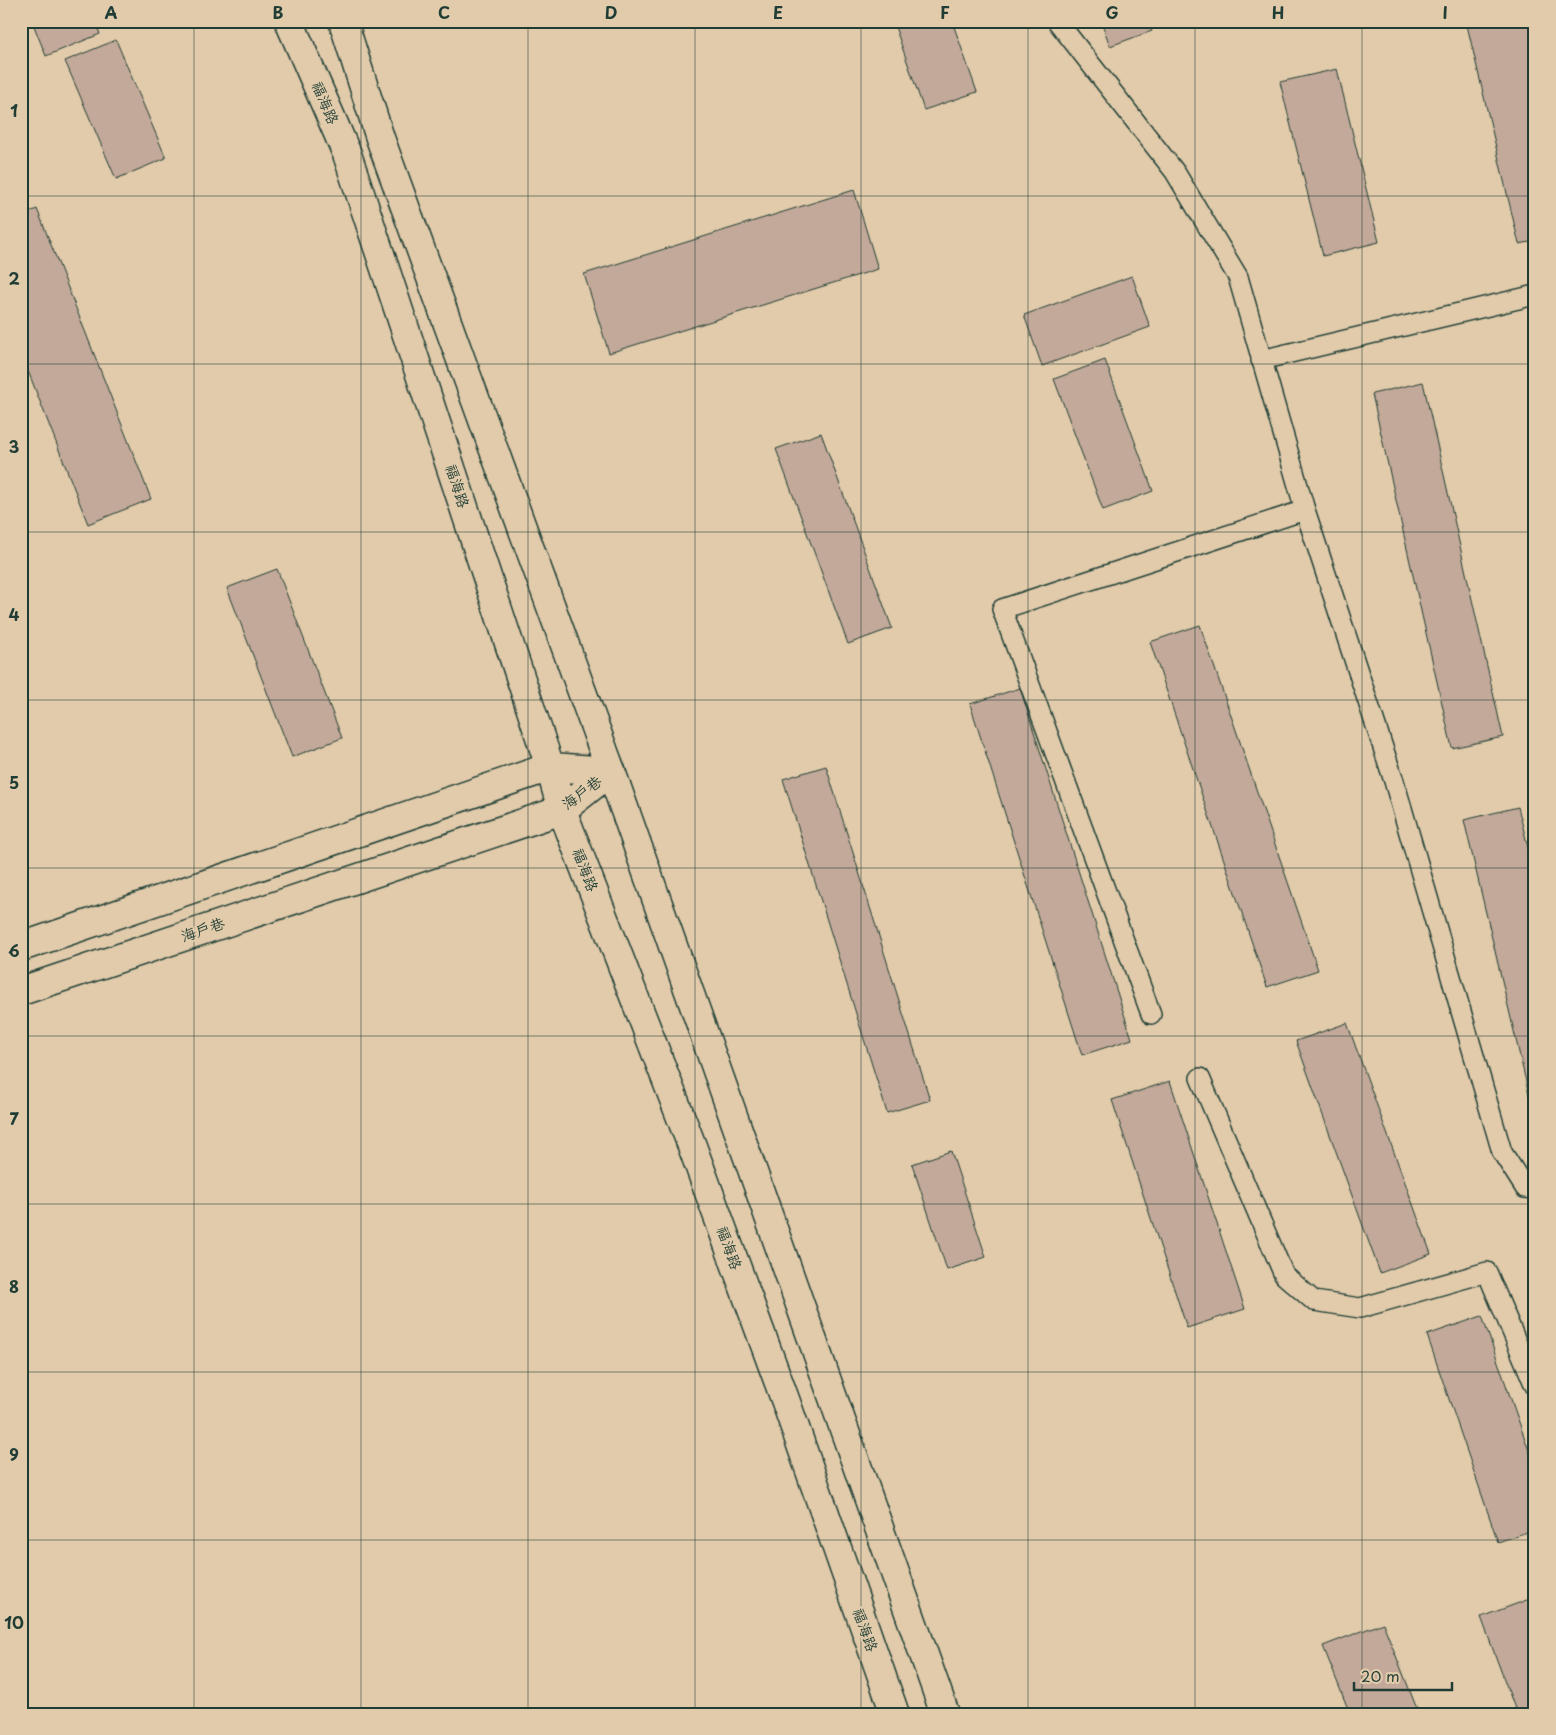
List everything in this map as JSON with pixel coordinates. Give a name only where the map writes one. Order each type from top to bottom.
[{"type":"main road","name":"福海路","points":[[289,21],[347,154],[550,767],[562,810],[699,1165],[786,1402],[895,1714]]},
{"type":"main road","points":[[343,21],[380,138],[612,771],[946,1714]]},
{"type":"main road","name":"海户巷","points":[[21,947],[550,767],[612,771]]},
{"type":"main road","name":"海户巷","points":[[21,991],[562,810],[612,771]]},
{"type":"lane","points":[[1057,21],[1176,172],[1238,277],[1305,510],[1394,782],[1502,1152],[1524,1188],[1535,1189]]},
{"type":"lane","points":[[1261,360],[1535,295]]},
{"type":"lane","points":[[1151,1014],[1002,608],[1305,510]]},
{"type":"lane","points":[[1200,1078],[1284,1274],[1314,1300],[1360,1308],[1487,1272],[1535,1386]]},
{"type":"building","points":[[32,21],[95,21],[100,34],[46,56]]},
{"type":"building","points":[[893,21],[952,21],[977,92],[924,110]]},
{"type":"building","points":[[1101,21],[1148,21],[1152,31],[1110,46]]},
{"type":"building","points":[[1466,21],[1535,21],[1535,241],[1519,244]]},
{"type":"building","points":[[116,40],[166,158],[116,179],[65,61]]},
{"type":"building","points":[[1337,69],[1379,242],[1323,256],[1280,82]]},
{"type":"building","points":[[854,190],[878,269],[609,353],[584,274]]},
{"type":"building","points":[[37,209],[151,499],[88,524],[21,353],[21,216]]},
{"type":"building","points":[[1132,276],[1150,327],[1042,366],[1024,315]]},
{"type":"building","points":[[1105,360],[1153,491],[1103,510],[1054,379]]},
{"type":"building","points":[[1423,382],[1503,737],[1452,748],[1372,394]]},
{"type":"building","points":[[821,433],[892,628],[848,644],[776,449]]},
{"type":"building","points":[[277,569],[342,738],[292,757],[227,588]]},
{"type":"building","points":[[1200,625],[1318,970],[1267,987],[1150,642]]},
{"type":"building","points":[[1020,688],[1132,1039],[1082,1055],[970,704]]},
{"type":"building","points":[[826,766],[930,1100],[887,1113],[783,779]]},
{"type":"building","points":[[1518,807],[1535,876],[1535,1120],[1464,820]]},
{"type":"building","points":[[1347,1023],[1431,1254],[1380,1273],[1296,1041]]},
{"type":"building","points":[[1170,1081],[1245,1309],[1187,1328],[1112,1100]]},
{"type":"building","points":[[951,1151],[986,1257],[947,1270],[912,1164]]},
{"type":"building","points":[[1482,1316],[1535,1468],[1535,1529],[1498,1542],[1427,1335]]},
{"type":"building","points":[[1535,1597],[1535,1714],[1517,1714],[1481,1617]]},
{"type":"building","points":[[1383,1623],[1419,1714],[1350,1714],[1323,1646]]}]
